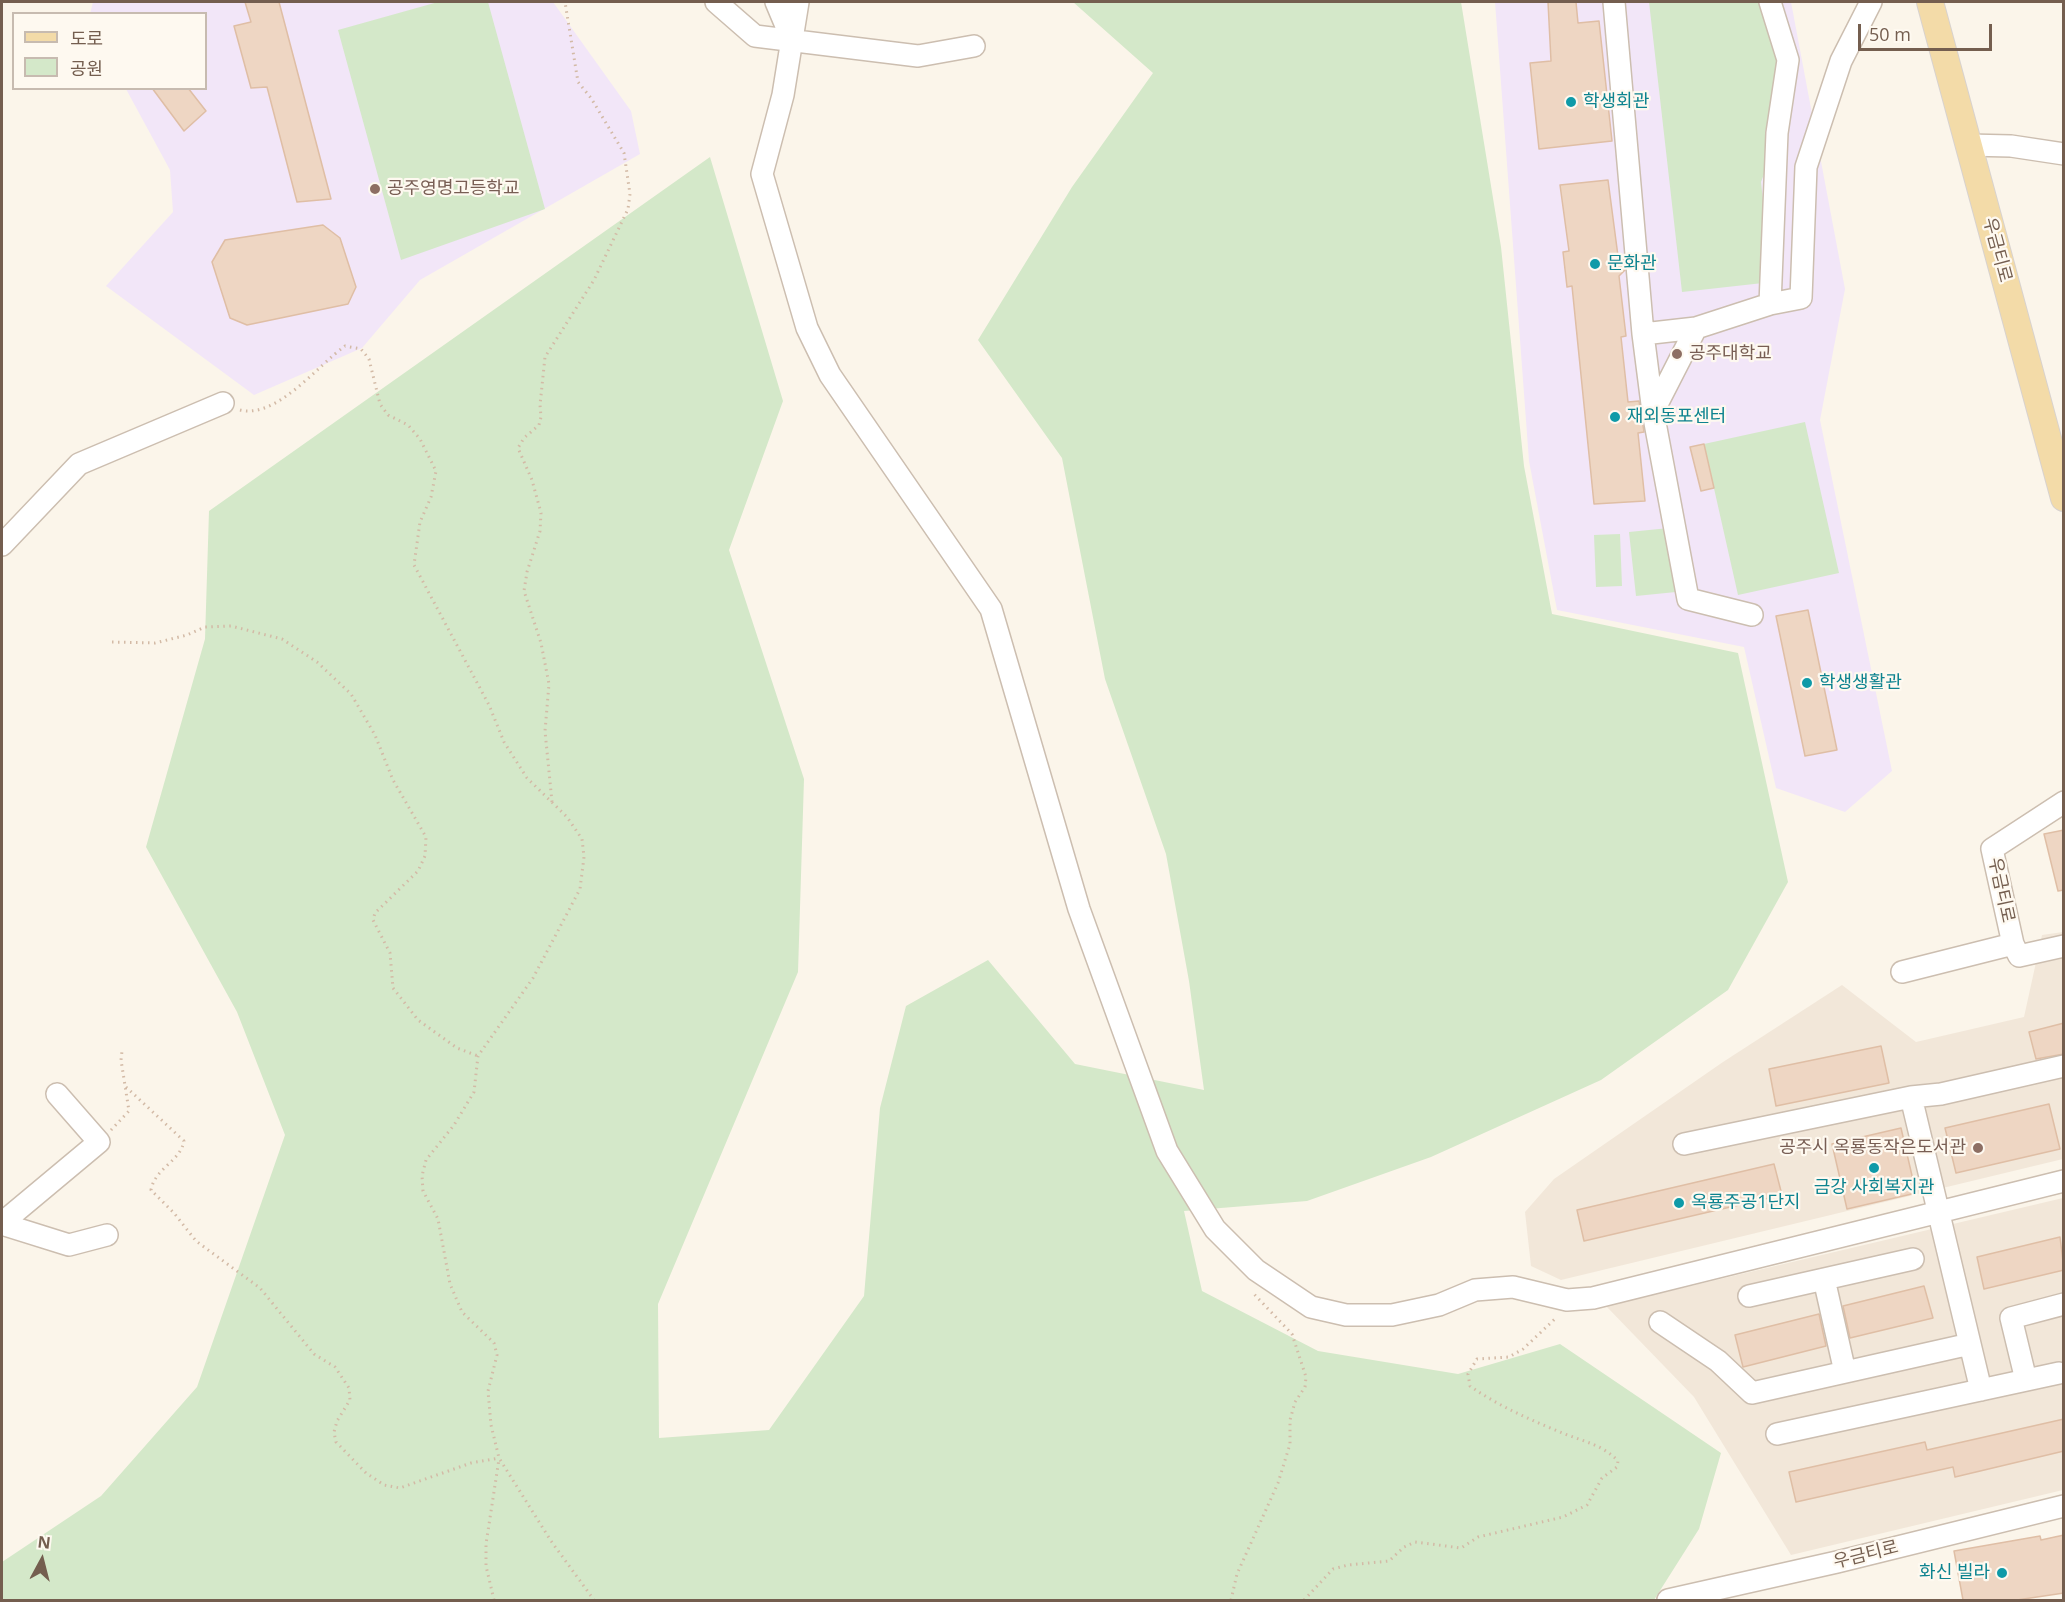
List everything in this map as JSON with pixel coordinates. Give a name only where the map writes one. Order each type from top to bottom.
[{"type":"main road","name":"우금티로","points":[[1930,2],[2064,498]]},
{"type":"street","points":[[716,2],[755,36],[918,56],[974,46]]},
{"type":"street","points":[[776,2],[792,41]]},
{"type":"street","points":[[798,2],[783,95],[762,174],[807,328],[830,375],[992,609],[1079,909],[1167,1151],[1215,1228],[1256,1270],[1311,1307],[1346,1315],[1392,1315],[1439,1305],[1475,1290],[1513,1287],[1568,1300],[1593,1298],[2064,1180]]},
{"type":"street","points":[[1614,2],[1643,334],[1653,412],[1688,599],[1752,615]]},
{"type":"street","points":[[1770,2],[1788,60],[1776,133],[1770,304]]},
{"type":"street","points":[[1643,334],[1696,328],[1770,304],[1801,298],[1806,167],[1841,61],[1871,2]]},
{"type":"street","points":[[1968,145],[2011,146],[2064,154]]},
{"type":"street","points":[[1653,412],[1696,328]]},
{"type":"street","points":[[2,545],[79,464],[223,403]]},
{"type":"street","name":"우금티로","points":[[2064,802],[1992,849],[2013,944],[2019,956],[2064,946]]},
{"type":"street","name":"우금티로","points":[[1902,972],[2013,944]]},
{"type":"street","points":[[1684,1144],[1911,1097],[1941,1094],[2064,1066]]},
{"type":"street","points":[[2,1224],[99,1142],[57,1094]]},
{"type":"street","points":[[1911,1097],[1981,1390]]},
{"type":"street","points":[[2,1224],[69,1245],[107,1235]]},
{"type":"street","points":[[1749,1296],[1913,1259]]},
{"type":"street","points":[[1824,1279],[1845,1372]]},
{"type":"street","points":[[2026,1380],[2011,1318],[2064,1304]]},
{"type":"street","points":[[1660,1322],[1718,1361],[1752,1393],[1970,1344]]},
{"type":"street","points":[[1777,1434],[2059,1373]]},
{"type":"street","name":"우금티로","points":[[1668,1600],[1837,1562],[2064,1506]]},
{"type":"path","points":[[552,804],[545,731],[549,684],[541,643],[524,591],[527,572],[540,531],[540,501],[518,448],[524,438],[539,425],[542,417],[540,405],[545,357],[594,280],[628,209],[630,194],[624,153],[591,98],[578,82],[565,2]]},
{"type":"path","points":[[223,403],[245,411],[274,404],[292,393],[345,346],[361,349],[369,359],[380,404],[388,415],[408,425],[420,440],[436,471],[431,497],[420,522],[414,565],[489,705],[504,742],[527,778],[567,817],[582,839],[584,857],[580,889],[533,978],[478,1056],[474,1092],[454,1125],[426,1160],[422,1176],[423,1191],[438,1219],[450,1284],[462,1312],[494,1343],[497,1355],[488,1391],[491,1425],[499,1458],[551,1541],[594,1600]]},
{"type":"path","points":[[112,642],[155,642],[187,635],[205,627],[231,626],[282,639],[317,662],[351,693],[375,735],[393,780],[426,837],[425,856],[418,871],[375,913],[373,920],[390,953],[393,988],[418,1020],[457,1048],[478,1056]]},
{"type":"path","points":[[99,1142],[129,1111],[121,1060],[122,1051]]},
{"type":"path","points":[[126,1087],[184,1141],[182,1151],[153,1179],[151,1190],[174,1213],[196,1241],[260,1288],[314,1353],[335,1367],[349,1388],[350,1400],[337,1421],[334,1432],[336,1442],[366,1473],[384,1485],[400,1488],[471,1463],[499,1458]]},
{"type":"path","points":[[1231,1600],[1237,1574],[1278,1483],[1290,1444],[1290,1420],[1295,1401],[1305,1387],[1306,1377],[1292,1334],[1249,1288]]},
{"type":"path","points":[[1304,1600],[1334,1569],[1348,1564],[1389,1561],[1404,1547],[1415,1542],[1461,1548],[1478,1537],[1563,1517],[1587,1505],[1602,1478],[1617,1467],[1618,1461],[1610,1452],[1484,1395],[1470,1386],[1468,1374],[1477,1359],[1509,1357],[1523,1349],[1563,1311],[1568,1300]]},
{"type":"path","points":[[494,1600],[486,1566],[486,1544],[499,1458]]},
{"type":"shaded area","name":"공주영명고등학교","points":[[93,2],[553,2],[631,111],[640,154],[420,280],[362,348],[254,395],[106,286],[173,212],[170,170],[127,90],[207,90],[207,12],[90,12]]},
{"type":"shaded area","name":"공주대학교","points":[[1495,2],[1791,2],[1845,289],[1820,420],[1892,771],[1845,812],[1776,788],[1744,647],[1557,610],[1529,461]]},
{"type":"shaded area","points":[[2063,932],[2063,1159],[1561,1280],[1531,1266],[1525,1212],[1554,1179],[1723,1062],[1842,985],[1916,1042],[2024,1017],[2042,935]]},
{"type":"shaded area","points":[[2063,1198],[2063,1490],[1791,1555],[1694,1397],[1606,1306]]},
{"type":"green space","points":[[438,2],[488,2],[545,209],[401,260],[338,30]]},
{"type":"green space","points":[[1073,2],[1461,2],[1501,247],[1524,466],[1552,614],[1738,653],[1788,882],[1728,990],[1601,1080],[1431,1157],[1307,1201],[1184,1211],[1202,1291],[1318,1351],[1458,1374],[1560,1344],[1721,1453],[1699,1529],[1654,1600],[2,1600],[2,1562],[101,1496],[197,1387],[285,1135],[237,1012],[146,847],[205,639],[209,511],[710,157],[783,401],[729,550],[804,779],[798,972],[658,1304],[659,1438],[769,1430],[864,1296],[880,1108],[906,1006],[988,960],[1075,1064],[1204,1090],[1189,981],[1166,854],[1105,679],[1062,458],[978,340],[1072,187],[1153,73]]},
{"type":"green space","points":[[1649,2],[1762,2],[1780,64],[1765,133],[1769,161],[1761,182],[1772,282],[1682,292]]},
{"type":"green space","points":[[1805,422],[1839,573],[1738,595],[1704,444]]},
{"type":"green space","points":[[1669,528],[1676,592],[1636,596],[1629,532]]},
{"type":"green space","points":[[1620,534],[1622,586],[1596,587],[1594,535]]},
{"type":"building","points":[[245,2],[279,2],[331,199],[297,202],[267,87],[251,88],[234,26],[251,22]]},
{"type":"building","name":"학생회관","points":[[1548,2],[1576,2],[1578,23],[1599,21],[1612,141],[1539,149],[1530,63],[1551,61]]},
{"type":"building","points":[[153,90],[190,90],[206,111],[184,131]]},
{"type":"building","points":[[1608,180],[1618,256],[1624,260],[1625,270],[1619,276],[1626,336],[1621,337],[1628,402],[1639,401],[1644,432],[1638,433],[1645,501],[1594,504],[1572,286],[1567,287],[1563,252],[1569,251],[1560,185]]},
{"type":"building","points":[[323,225],[340,238],[356,287],[348,304],[247,325],[230,318],[212,262],[225,240]]},
{"type":"building","points":[[1704,444],[1714,488],[1701,491],[1690,447]]},
{"type":"building","name":"학생생활관","points":[[1808,610],[1837,750],[1805,756],[1776,616]]},
{"type":"building","points":[[2064,830],[2064,890],[2058,891],[2044,834]]},
{"type":"building","points":[[2064,1023],[2064,1054],[2036,1059],[2029,1032]]},
{"type":"building","points":[[1881,1046],[1889,1083],[1776,1106],[1769,1069]]},
{"type":"building","points":[[2049,1104],[2060,1149],[1956,1173],[1945,1128]]},
{"type":"building","name":"금강 사회복지관","points":[[1901,1128],[1916,1193],[1847,1209],[1832,1144]]},
{"type":"building","name":"옥룡주공1단지","points":[[1774,1164],[1782,1195],[1584,1241],[1577,1210]]},
{"type":"building","points":[[2060,1237],[2064,1270],[1984,1289],[1977,1257]]},
{"type":"building","points":[[1924,1286],[1933,1318],[1850,1338],[1843,1306]]},
{"type":"building","points":[[1819,1314],[1826,1346],[1743,1367],[1735,1335]]},
{"type":"building","points":[[2064,1419],[2064,1451],[1955,1477],[1953,1467],[1796,1502],[1789,1472],[1925,1442],[1927,1450]]},
{"type":"building","name":"화신 빌라","points":[[2064,1535],[2064,1593],[2017,1600],[1963,1600],[1954,1551],[2040,1536],[2041,1540]]},
{"type":"place","name":"학생회관","points":[[1571,102]]},
{"type":"place","name":"공주영명고등학교","points":[[375,189]]},
{"type":"place","name":"문화관","points":[[1595,264]]},
{"type":"place","name":"공주대학교","points":[[1677,354]]},
{"type":"place","name":"재외동포센터","points":[[1615,417]]},
{"type":"place","name":"학생생활관","points":[[1807,683]]},
{"type":"place","name":"공주시 옥룡동작은도서관","points":[[1978,1148]]},
{"type":"place","name":"금강 사회복지관","points":[[1874,1168]]},
{"type":"place","name":"옥룡주공1단지","points":[[1679,1203]]},
{"type":"place","name":"화신 빌라","points":[[2002,1573]]}]
